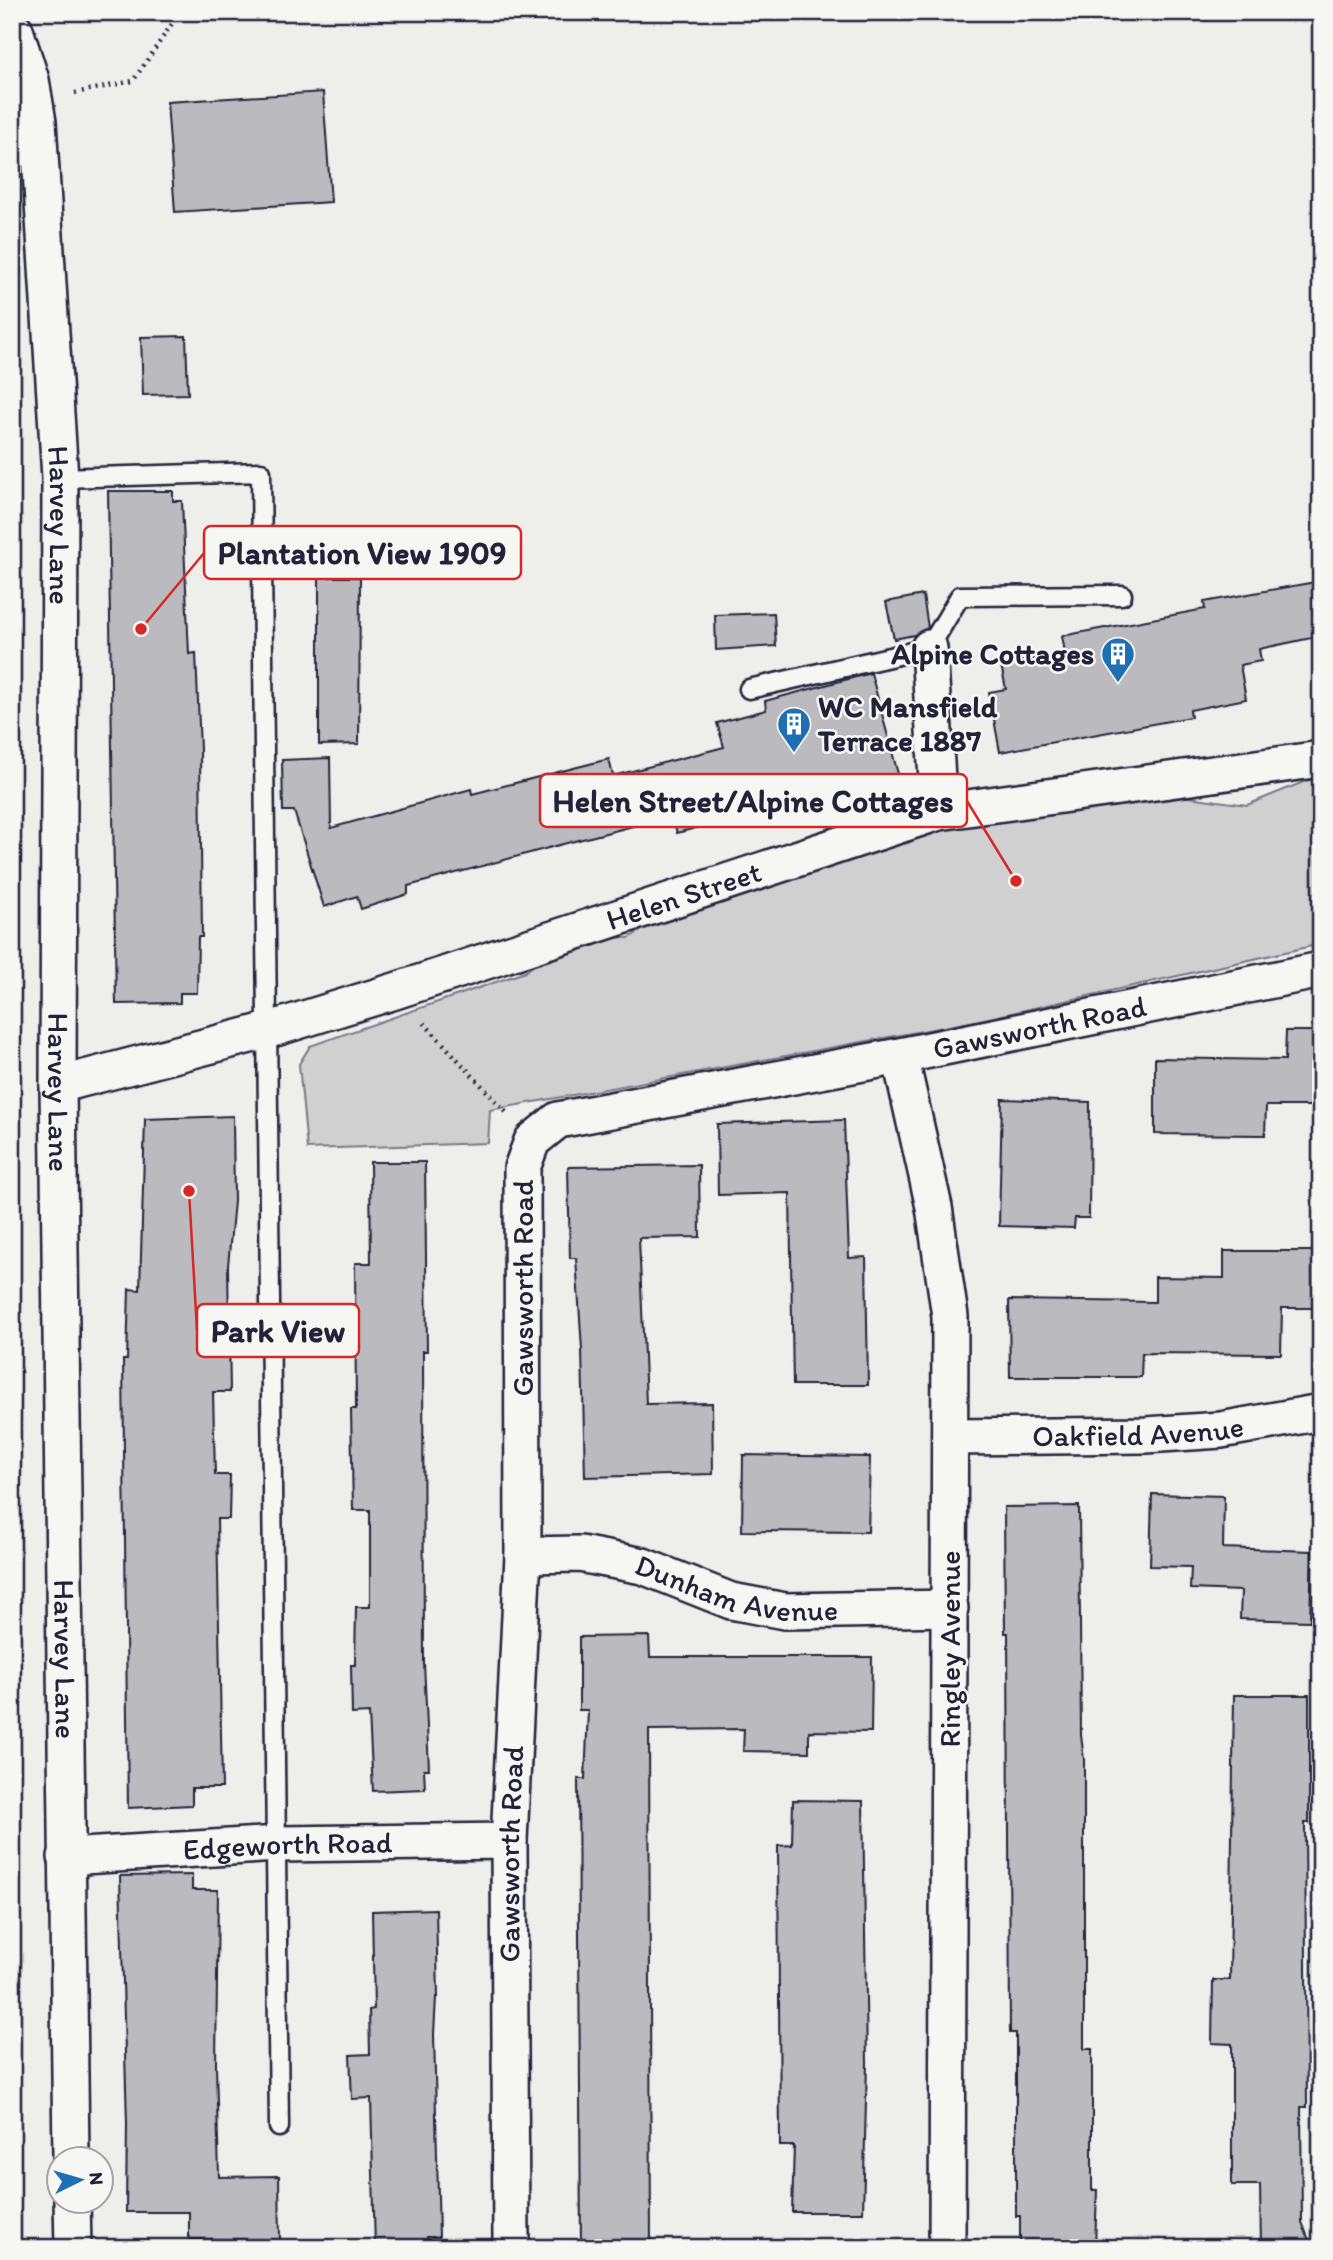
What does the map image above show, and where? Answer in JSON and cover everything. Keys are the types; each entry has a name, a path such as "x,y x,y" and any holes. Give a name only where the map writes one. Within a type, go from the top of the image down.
{"street":[{"name":"Harvey Lane","path":"13,28 31,80 34,102 60,478 58,1084 71,2144"},
{"path":"929,648 939,812"},
{"name":"Helen Street","path":"58,1084 269,1030 939,812 1321,759"},
{"name":"Gawsworth Road","path":"511,2248 509,1842 523,1555 522,1168 532,1142 558,1120 900,1056 1321,970"},
{"name":"Ringley Avenue","path":"900,1056 934,1207 950,1316 952,1437 947,2248"},
{"name":"Oakfield Avenue","path":"952,1437 1146,1435 1220,1430 1321,1412"},
{"name":"Dunham Avenue","path":"523,1555 580,1554 643,1566 731,1601 785,1611 950,1608"},
{"name":"Edgeworth Road","path":"66,1857 278,1844 509,1842"},
{"path":"72,2214 73,2248"}],"lane":[{"path":"60,478 261,472 279,2127"},
{"path":"749,689 929,648 960,596 1122,594"}],"path":[{"path":"34,102 133,81 180,12"},
{"path":"395,991 532,1142"}],"shaded area":[{"path":"1321,775 1321,944 971,1022 490,1110 488,1143 307,1149 299,1064 310,1046 525,972 572,935 629,938 688,902 846,854 908,843 946,822 1159,793 1247,805"}],"building":[{"path":"323,92 331,202 175,212 167,102"},
{"path":"186,336 188,394 143,395 141,337"},
{"path":"108,491 173,491 173,501 182,501 189,654 196,653 202,937 198,937 197,993 180,993 180,1003 116,1004"},
{"path":"319,577 360,577 359,744 319,745"},
{"path":"1321,581 1321,636 1259,649 1261,661 1240,665 1246,699 1190,710 1191,717 1000,752 989,692 1006,689 1001,665 1065,653 1062,636 1205,609 1204,602"},
{"path":"923,595 928,628 914,635 894,639 886,602"},
{"path":"774,613 776,646 716,650 715,615"},
{"path":"871,673 898,774 677,833 672,816 408,886 408,894 361,909 357,896 324,907 294,811 283,811 282,760 330,758 331,828 471,789 472,794 609,759 613,776 724,747 717,723 766,710 765,701"},
{"path":"1286,1031 1321,1031 1321,1106 1266,1106 1265,1135 1155,1134 1155,1058 1285,1060"},
{"path":"1002,1099 1090,1102 1089,1218 1075,1218 1074,1228 999,1226"},
{"path":"233,1116 234,1201 228,1266 230,1392 213,1392 215,1475 230,1475 229,1519 217,1519 222,1788 192,1788 192,1805 128,1808 123,1360 127,1360 129,1289 140,1290 145,1119"},
{"path":"844,1120 849,1258 866,1257 868,1385 793,1385 790,1193 718,1195 717,1124"},
{"path":"370,1162 425,1162 427,1351 423,1351 424,1663 429,1769 424,1769 425,1789 373,1791 369,1713 352,1714 351,1665 355,1665 356,1607 370,1607 370,1510 353,1510 351,1409 356,1409 355,1263 371,1263"},
{"path":"699,1165 700,1237 639,1238 646,1404 712,1403 713,1474 585,1477 582,1349 576,1258 570,1258 568,1167"},
{"path":"1224,1251 1321,1251 1321,1308 1282,1308 1281,1354 1142,1353 1141,1377 1010,1377 1009,1300 1155,1302 1155,1277 1224,1278"},
{"path":"743,1455 870,1457 868,1532 742,1531"},
{"path":"1152,1494 1224,1496 1223,1548 1312,1551 1310,1621 1240,1619 1241,1591 1190,1589 1191,1567 1150,1566"},
{"path":"1079,1506 1081,1735 1084,1760 1084,2049 1092,2049 1092,2190 1097,2190 1095,2248 1020,2248 1020,2216 1016,2216 1016,2033 1010,2033 1008,1633 1005,1633 1004,1507"},
{"path":"649,1636 650,1657 872,1657 871,1732 809,1731 809,1752 743,1751 744,1729 649,1730 651,2248 581,2248 578,1779 585,1779 588,1710 579,1710 579,1637"},
{"path":"1234,1695 1309,1695 1309,1823 1305,1823 1307,2107 1301,2107 1302,2222 1312,2248 1261,2248 1260,2185 1232,2185 1232,2044 1212,2043 1213,1980 1230,1980"},
{"path":"793,1800 863,1801 867,2064 863,2212 792,2212 794,2146 780,2146 778,1846 792,1845"},
{"path":"192,1875 192,1890 218,1890 216,2066 219,2177 279,2176 280,2240 189,2239 189,2212 126,2212 127,2123 120,1876"},
{"path":"436,1909 438,1997 434,2034 439,2237 427,2237 428,2248 375,2248 371,2098 352,2099 350,2055 370,2054 369,2010 374,2009 372,1911"}],"place":[{"name":"Plantation View 1909","path":"141,629"},
{"name":"Alpine Cottages","path":"1118,684"},
{"name":"WC Mansfield Terrace 1887","path":"794,754"},
{"name":"Helen Street/Alpine Cottages","path":"1016,881"},
{"name":"Park View","path":"189,1191"}]}
